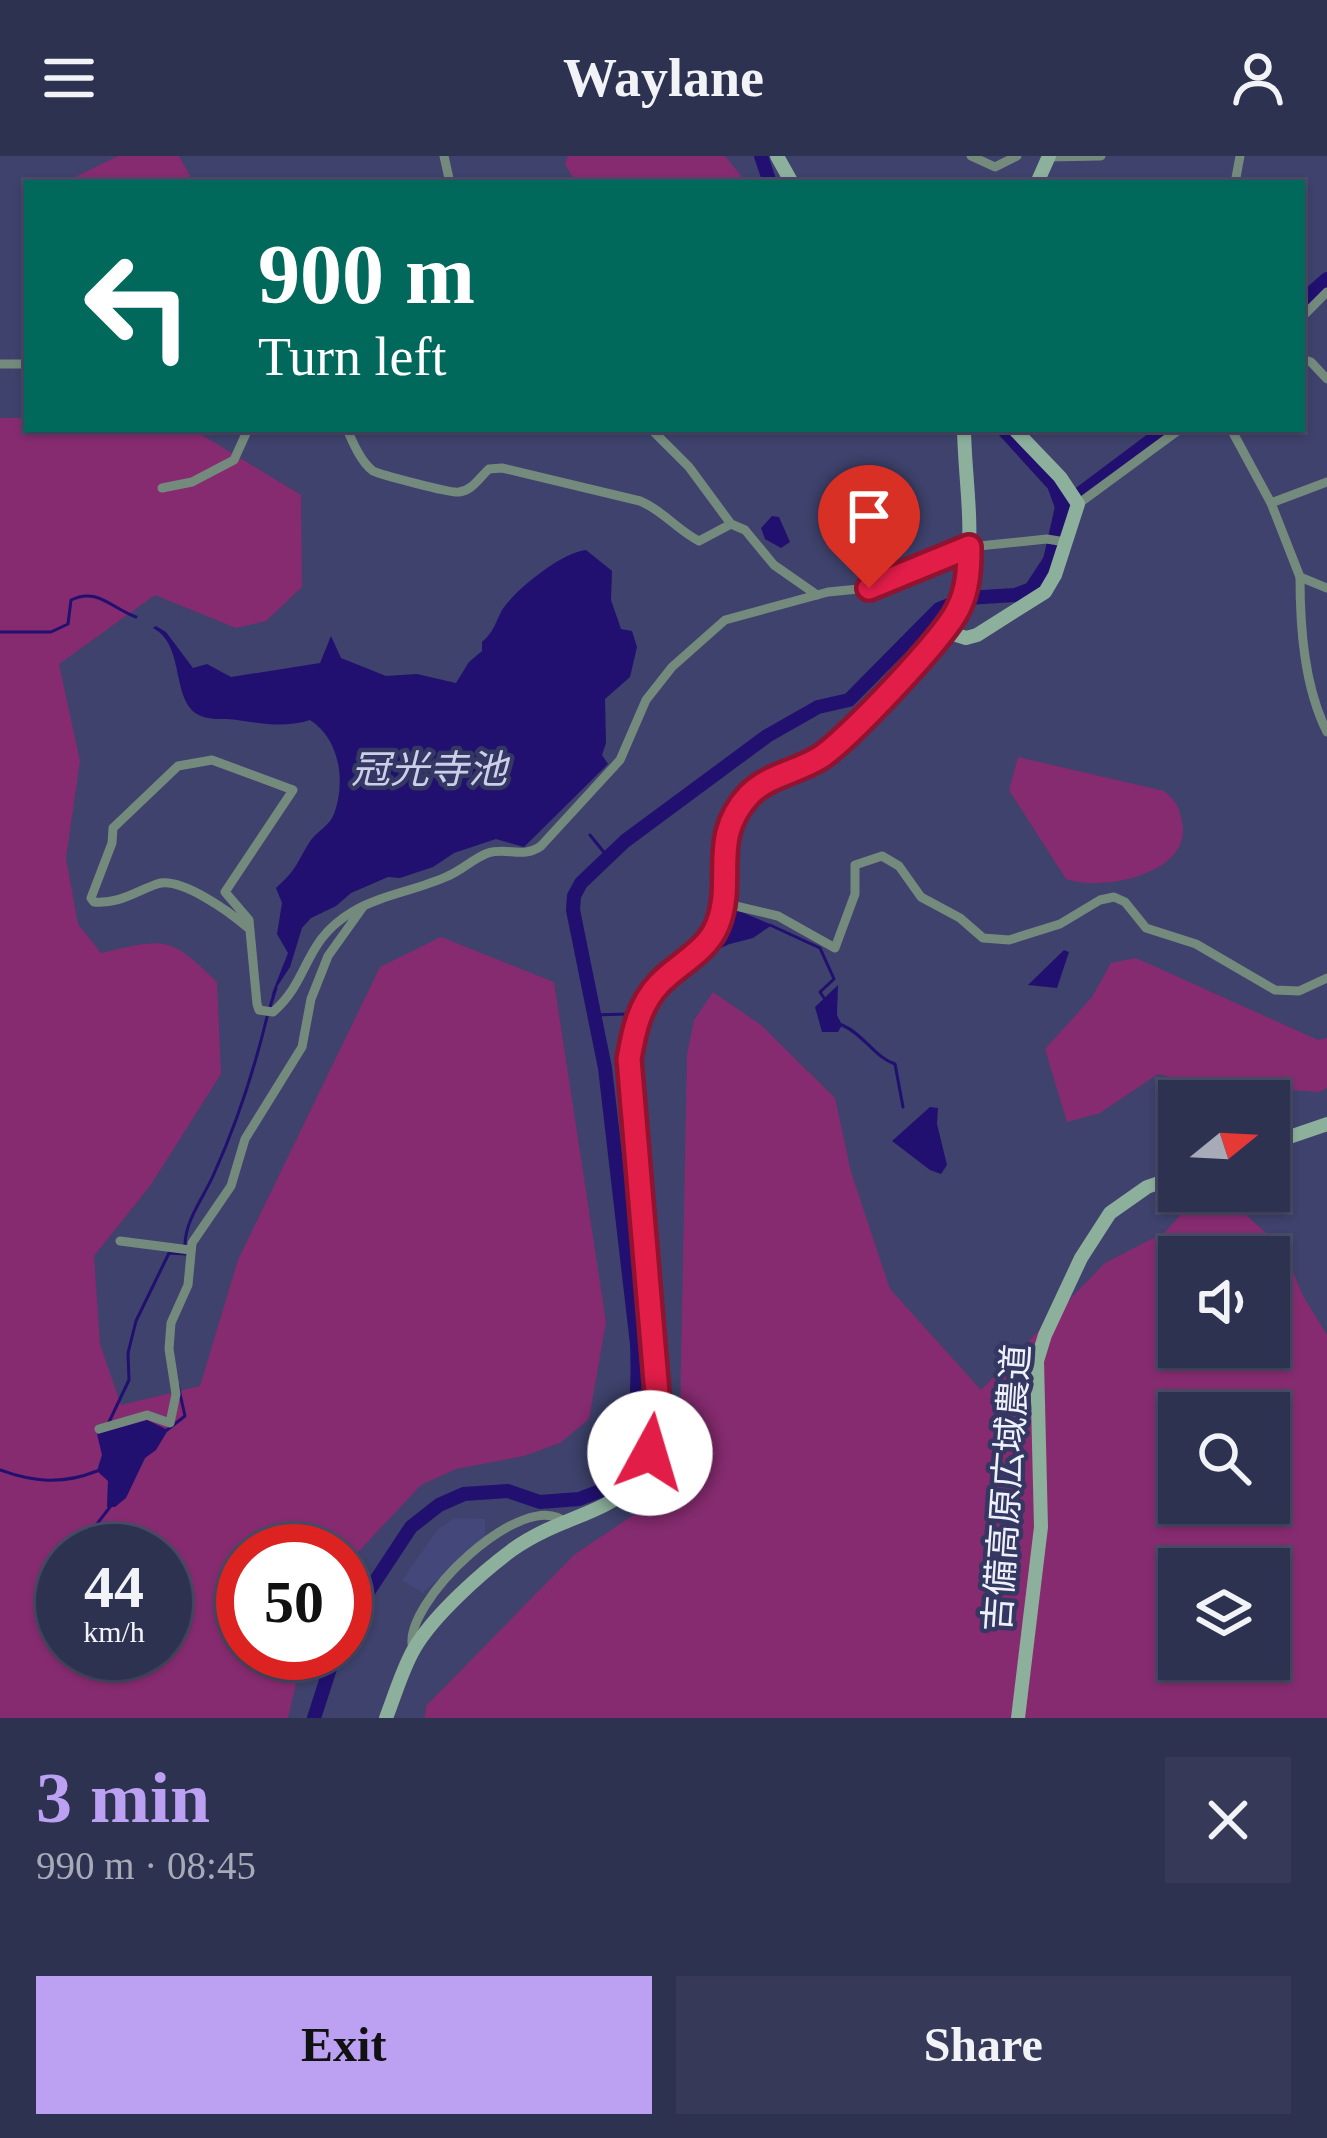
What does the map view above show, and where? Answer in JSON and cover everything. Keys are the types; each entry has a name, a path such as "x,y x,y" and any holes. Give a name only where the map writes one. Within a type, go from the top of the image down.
{"main road":[{"path":"386,1718 413,1649 495,1563 517,1546 616,1501 642,1472 657,1431 629,1059 639,1014 659,984 705,945 717,927 723,904 725,836 740,806 763,783 836,747 958,610 966,588 969,547 964,432"},
{"path":"944,631 971,638 1030,604 1051,584 1075,500 1017,432"},
{"path":"1290,1137 1327,1124"},
{"name":"吉備高原広域農道","path":"1018,1718 1042,1527 1037,1361 1088,1245 1110,1213 1136,1193 1158,1184"}],"street":[{"path":"971,156 995,167 1017,156"},
{"path":"1047,156 1102,156"},
{"path":"1305,314 1327,292"},
{"path":"162,488 192,482 235,460 247,432"},
{"path":"349,432 365,464 377,474 409,478 448,492 462,492 490,469 502,468 640,501 660,509 684,534 699,541 731,524"},
{"path":"654,432 689,467 731,524 745,530 774,565 817,595"},
{"path":"1075,500 1176,432"},
{"path":"1233,432 1271,503 1300,577 1300,632 1317,711 1327,732"},
{"path":"1271,503 1327,482"},
{"path":"248,928 230,912 173,882 162,882 118,902 91,898 113,828 178,766 212,760 293,790 226,888 246,912 248,928 257,1004 260,1010 273,1012 299,980 317,940 363,907 444,878 482,855 500,850 533,852 620,760 646,700 697,642 725,620 817,595 869,588 969,547 1047,539 1063,542"},
{"path":"1300,577 1327,588"},
{"path":"723,904 778,916 835,948 854,894 855,865 882,856 899,866 921,897 961,917 983,938 1010,940 1071,919 1100,900 1114,897 1125,902 1146,928 1196,944 1275,990 1299,991 1327,978"},
{"path":"99,1429 147,1415 170,1423 176,1394 170,1323 188,1285 189,1254 231,1186 244,1139 302,1047 311,999 328,956 363,907"},
{"path":"120,1241 189,1254"},
{"path":"413,1649 411,1634 429,1596 501,1528 525,1518 553,1515 567,1524"}],"shaded area":[{"path":"118,156 179,156 190,176 189,180 73,178"},
{"path":"568,156 725,156 745,180 574,180 565,164"},
{"path":"0,418 24,418 24,432 197,432 301,495 302,587 266,621 236,628 155,595 59,664 80,761 66,858 78,924 101,953 165,944 188,956 217,982 221,1074 150,1186 94,1256 100,1344 121,1405 200,1386 238,1260 380,967 441,937 554,982 606,1322 589,1419 560,1443 524,1456 456,1469 421,1485 372,1537 372,1524 216,1524 216,1680 297,1680 288,1718 0,1718","holes":["163,1435 115,1507 107,1507 108,1481 98,1467 101,1441"]},
{"path":"1018,757 1164,791 1177,805 1182,822 1182,840 1174,855 1142,875 1122,880 1066,879 1009,790"},
{"path":"1136,958 1318,1040 1327,1038 1327,1088 1290,1090 1290,1080 1180,1080 1158,1074 1100,1113 1067,1122 1045,1049 1092,997 1111,963"},
{"path":"713,992 761,1025 835,1098 851,1172 890,1289 981,1390 1105,1263 1165,1232 1183,1212 1242,1212 1269,1236 1158,1236 1158,1368 1290,1368 1290,1264 1327,1335 1327,1718 425,1718 426,1706 575,1554 647,1506 679,1465 687,1055 694,1020"},
{"path":"455,1518 485,1519 485,1536 423,1593 402,1580 438,1529"}],"water":[{"path":"772,516 779,517 790,542 781,548 765,539 761,528"},
{"name":"冠光寺池","path":"586,550 612,571 611,600 621,629 632,631 637,647 630,677 605,699 602,755 608,764 524,847 496,839 454,853 433,867 388,877 351,893 311,918 302,928 290,967 271,996 288,953 277,934 282,903 276,888 334,814 340,788 338,762 328,738 310,720 274,724 211,719 195,713 182,691 171,649 153,628 166,632 193,668 207,664 231,677 320,663 331,636 341,658 386,676 417,674 456,683 482,651 482,642 517,592 552,565"},
{"path":"732,908 772,925 753,938 726,945 723,935"},
{"path":"1064,950 1069,952 1057,988 1028,985"},
{"path":"838,985 837,1015 842,1025 838,1032 822,1032 815,1007"},
{"path":"930,1107 938,1108 947,1165 941,1174 892,1141"},
{"path":"147,1420 168,1430 145,1458 126,1498 107,1507 108,1481 97,1471 102,1455 97,1434"}],"waterway":[{"path":"761,156 769,180"},
{"path":"1305,298 1327,279"},
{"path":"1006,432 1054,485 1062,507"},
{"path":"372,1586 411,1527 439,1505 464,1494 508,1491 540,1502 579,1499 608,1488 625,1455 636,1400 637,1344 605,1068 573,910 581,883 625,841 767,736 818,707 849,700 939,609 967,598 1015,595 1031,589 1050,560 1062,507 1162,432"},
{"path":"0,632 51,632 68,624 71,600 89,596 136,617"},
{"path":"590,835 607,856"},
{"path":"770,925 820,948 834,979 820,992 824,998"},
{"path":"714,949 726,944"},
{"path":"594,1015 627,1014 654,978 671,965"},
{"path":"270,1007 276,988"},
{"path":"185,1245 191,1218 237,1118 267,1017"},
{"path":"842,1025 895,1064 903,1107"},
{"path":"109,1422 129,1380 128,1353 136,1321 169,1253 186,1254"},
{"path":"167,1430 185,1416 178,1385"},
{"path":"0,1470 48,1480 97,1471"},
{"path":"97,1524 110,1507"},
{"path":"314,1718 326,1680"}],"route":[{"path":"650,1453 658,1405 629,1059 633,1036 639,1014 659,984 705,945 717,927 723,904 725,836 740,806 763,783 836,747 944,631 966,588 969,547 869,588"}]}
